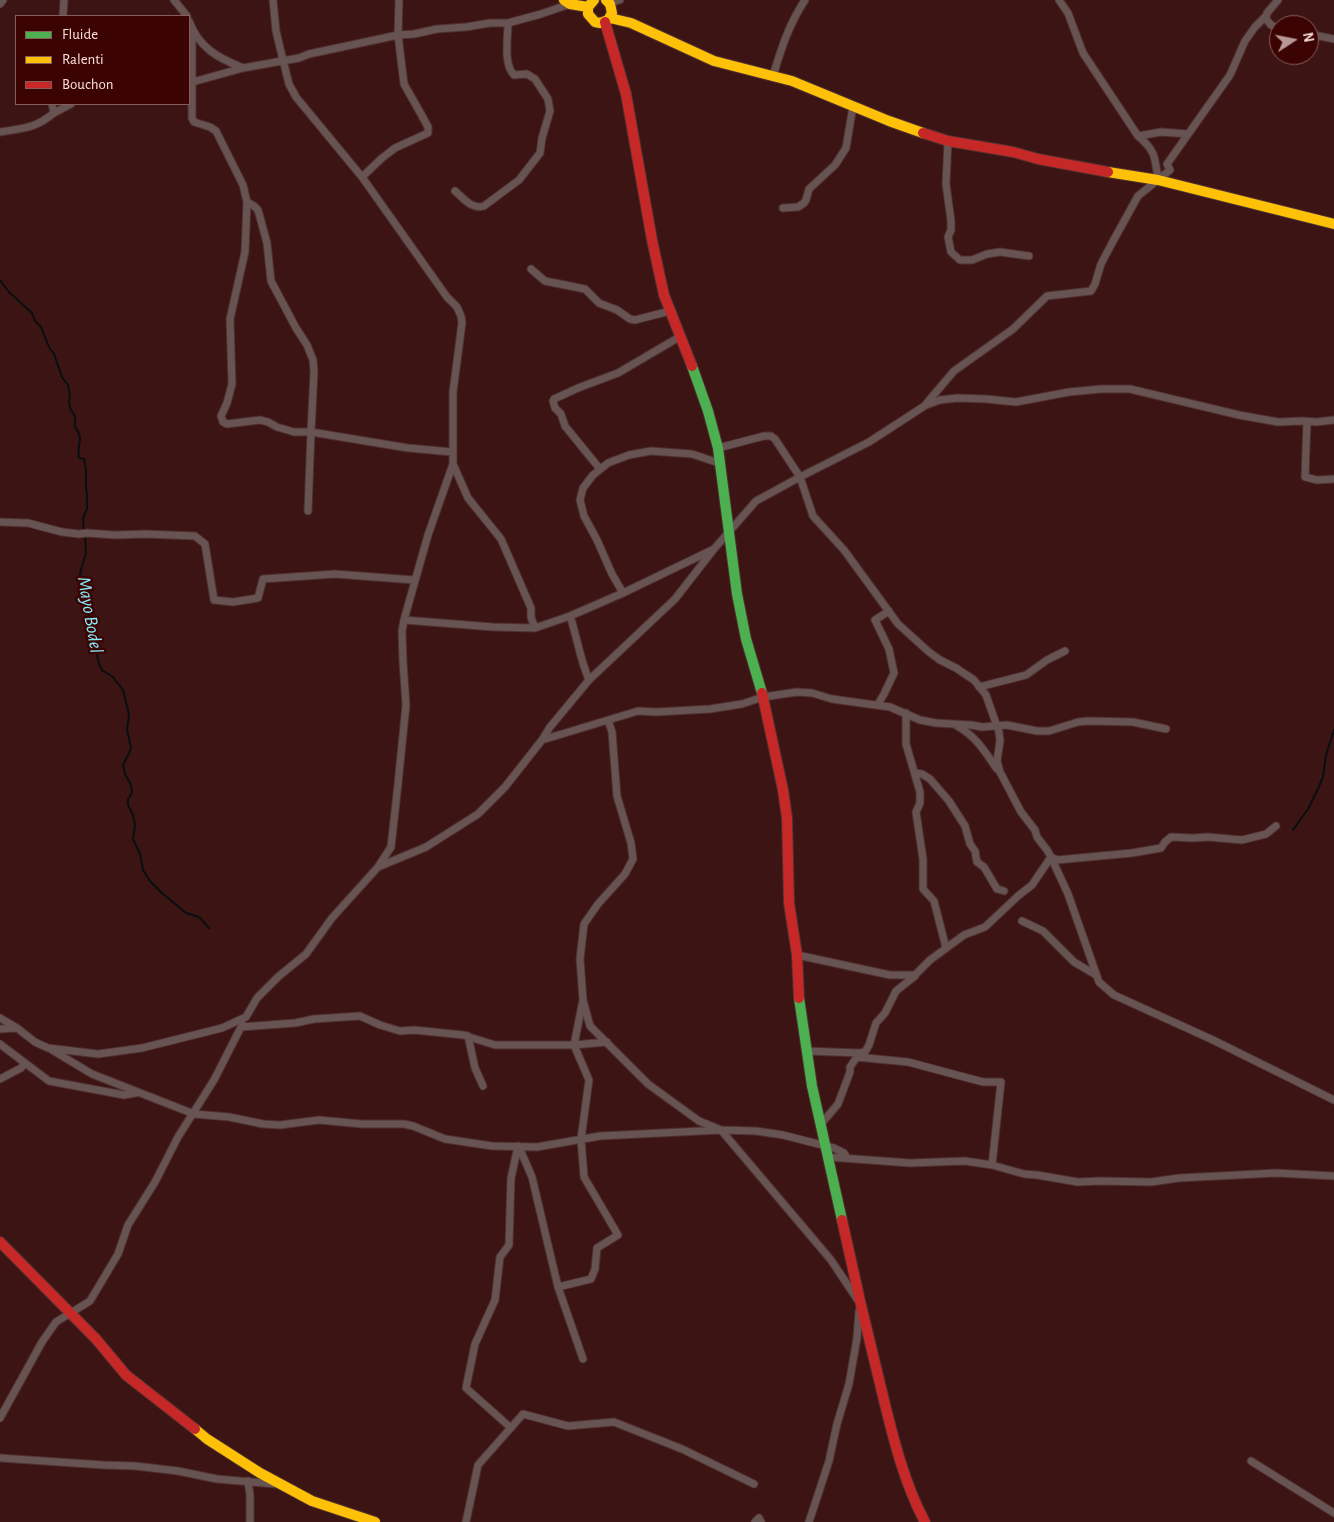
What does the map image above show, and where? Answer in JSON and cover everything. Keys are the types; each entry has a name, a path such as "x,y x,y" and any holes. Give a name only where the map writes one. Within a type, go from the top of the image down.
{"street":[{"path":"0,4 2,0"},
{"path":"63,15 64,0"},
{"path":"174,0 186,15"},
{"path":"272,0 276,31 289,84 296,97 362,177 447,296 457,306 461,316 460,341 452,392 453,464 468,498 504,544 531,608 531,617 535,628"},
{"path":"362,177 395,148 428,132 428,127 404,84 398,35 400,0"},
{"path":"773,76 783,42 794,17 805,0"},
{"path":"1059,0 1068,13 1083,53 1138,136 1148,145 1154,155 1158,180"},
{"path":"378,867 426,847 478,814 505,787 542,740 550,726 589,680 675,599 714,549 756,501 869,442 926,404 954,371 1013,329 1047,296 1091,291 1101,264 1138,196 1170,170 1166,164 1230,75 1245,41 1278,0"},
{"path":"612,1 612,11 608,20 626,94 652,240 664,295 708,411 718,448 738,603 746,639 763,696 783,790 787,818 789,903 797,954 799,1006 825,1146 860,1303 891,1429 914,1502 925,1522"},
{"path":"191,83 243,68 299,58 309,54 398,35 508,22 542,14 567,2 591,4 588,14 592,20 598,23 608,20 631,23 714,61 792,81 889,121 948,141 1013,152 1038,160 1081,168 1158,180 1334,224"},
{"path":"1266,16 1269,23"},
{"path":"454,191 474,207 484,206 519,180 540,153 542,138 550,112 548,99 535,79 527,74 514,75 510,71 507,58 508,22"},
{"path":"190,25 199,42 220,59 243,68"},
{"path":"192,30 191,83 194,122 216,131 243,185 247,202 245,252 230,319 232,384 221,416 223,422 227,424 260,420 294,432 310,432 408,448 452,452"},
{"path":"1319,36 1334,39"},
{"path":"52,105 54,113"},
{"path":"0,132 42,123 54,113 69,105"},
{"path":"783,208 798,207 804,203 809,189 835,165 846,148 853,106"},
{"path":"1138,136 1161,132 1188,134"},
{"path":"948,141 946,184 951,215 951,230 948,237 951,252 960,260 972,260 987,254 1000,252 1029,256"},
{"path":"247,202 258,210 267,243 271,281 307,345 313,360 308,511"},
{"path":"531,269 545,281 585,289 599,303 617,310 630,319 634,320 670,311"},
{"path":"600,469 565,426 561,414 555,408 554,399 618,373 681,336"},
{"path":"926,404 957,398 1016,402 1070,392 1130,389 1258,419 1287,423 1334,420"},
{"path":"1308,422 1306,477 1317,480 1334,479"},
{"path":"718,448 771,436 775,439 800,477 813,516 844,550 898,624 929,652 956,668 980,686 986,695 1000,741 997,761 1000,772"},
{"path":"624,593 612,574 584,516 580,500 583,488 593,475 608,463 629,455 651,451 692,454 719,463"},
{"path":"0,1418 42,1342 56,1322 90,1301 118,1254 128,1225 178,1137 214,1080 257,998 279,976 306,954 332,918 378,867 390,847 406,705 402,631 414,580 453,464"},
{"path":"0,522 28,523 62,532 79,534 195,536 205,544 214,600 233,602 258,598 263,579 336,574 414,580"},
{"path":"404,620 493,627 535,628 570,616 624,593 714,549"},
{"path":"878,704 894,673 889,649 875,620 889,611"},
{"path":"570,616 580,655 589,680"},
{"path":"980,686 1026,675 1047,660 1065,651"},
{"path":"542,740 638,711 710,709 742,704 763,696 796,692 812,693 832,699 862,704 890,706 920,720 954,725 971,725 982,728 1008,725 1037,731 1049,731 1078,722 1088,721 1133,722 1166,729"},
{"path":"906,713 906,744 920,792 920,803 916,812 922,859 923,889 934,902 946,948"},
{"path":"608,720 612,732 617,796 631,843 633,859 625,874 598,904 584,924 580,959 583,1000 590,1026 648,1084 699,1121 721,1130 831,1260 860,1303 857,1338 848,1384 829,1461 810,1522"},
{"path":"954,725 973,737 982,746 1000,772 1021,812 1035,830 1037,838 1048,850 1068,894 1099,982 1114,995 1213,1040 1334,1100"},
{"path":"915,773 922,774 930,779 949,801 965,826 970,844 975,851 977,862 984,867 997,889 1004,891"},
{"path":"1051,857 1057,860 1132,854 1161,848 1171,837 1193,838 1208,836 1242,840 1266,834 1276,826"},
{"path":"821,1124 838,1104 850,1072 850,1067 858,1055 865,1052 876,1023 885,1013 896,991 946,948 964,935 985,926 1032,885 1051,857"},
{"path":"1022,921 1043,931 1074,962 1096,975"},
{"path":"797,954 890,974 915,975"},
{"path":"558,1286 591,1279 595,1269 597,1248 618,1235 584,1177 581,1139 589,1080 574,1045 583,1000"},
{"path":"241,1028 295,1023 314,1019 360,1016 400,1031 463,1035 495,1044 574,1045 607,1042"},
{"path":"0,1018 35,1042 92,1074 194,1114 280,1125 319,1120 362,1124 404,1124 445,1139 492,1146 537,1147 600,1136 721,1130 756,1131 783,1135 840,1150 847,1158"},
{"path":"48,1048 98,1054 142,1048 222,1028 246,1018"},
{"path":"0,1029 17,1028"},
{"path":"463,1035 468,1036 471,1056 483,1086"},
{"path":"0,1044 49,1080 124,1095 137,1093"},
{"path":"807,1051 858,1055 908,1062 983,1082 1001,1082 992,1165"},
{"path":"0,1079 21,1068 24,1063"},
{"path":"518,1146 532,1177 558,1286 583,1359"},
{"path":"511,1428 466,1388 475,1344 495,1300 500,1257 509,1245 511,1178 518,1146"},
{"path":"828,1157 910,1163 965,1161 992,1165 1024,1174 1078,1182 1151,1182 1179,1178 1276,1172 1334,1176"},
{"path":"0,1242 96,1339 126,1374 207,1439 260,1473 312,1501 362,1520 375,1522"},
{"path":"466,1522 478,1465 523,1414 568,1426 614,1422 682,1449 754,1484"},
{"path":"0,1458 135,1466 178,1471 217,1479 281,1484"},
{"path":"1251,1461 1334,1513"},
{"path":"248,1481 250,1522"},
{"path":"754,1522 759,1518 761,1522"}],"waterway":[{"name":"Mayo Bodel","path":"0,280 9,292 32,313 35,321 41,327 54,354 62,377 68,385 70,408 75,416 75,427 80,439 79,458 84,459 86,470 87,509 83,518 84,532"},
{"name":"Mayo Bodel","path":"85,536 86,553 80,573 99,664 102,670 113,677 123,690 129,714 127,730 131,747 123,765 131,785 132,793 128,799 128,805 133,815 135,826 133,839 140,854 143,870 150,881 186,913 199,917 209,928"},
{"path":"1293,830 1308,809 1323,777 1326,755 1334,730"}],"traffic: fast":[{"path":"692,366 708,411 718,448 737,594 746,639 762,693"},
{"path":"799,998 812,1086 842,1220"}],"traffic: slow":[{"path":"564,0 570,4 588,7"},
{"path":"594,0 588,7 588,14 595,22 600,23 608,20 612,13 610,4 606,0"},
{"path":"610,18 631,23 714,61 792,81 923,133"},
{"path":"1108,172 1158,180 1334,224"},
{"path":"195,1429 207,1439 260,1473 312,1501 375,1522"}],"traffic: jam":[{"path":"605,22 626,94 652,240 664,295 692,366"},
{"path":"923,133 948,141 1013,152 1038,159 1108,172"},
{"path":"762,693 783,790 787,818 789,903 797,955 799,998"},
{"path":"842,1220 894,1439 910,1490 925,1522"},
{"path":"0,1242 96,1339 126,1375 195,1429"}]}
